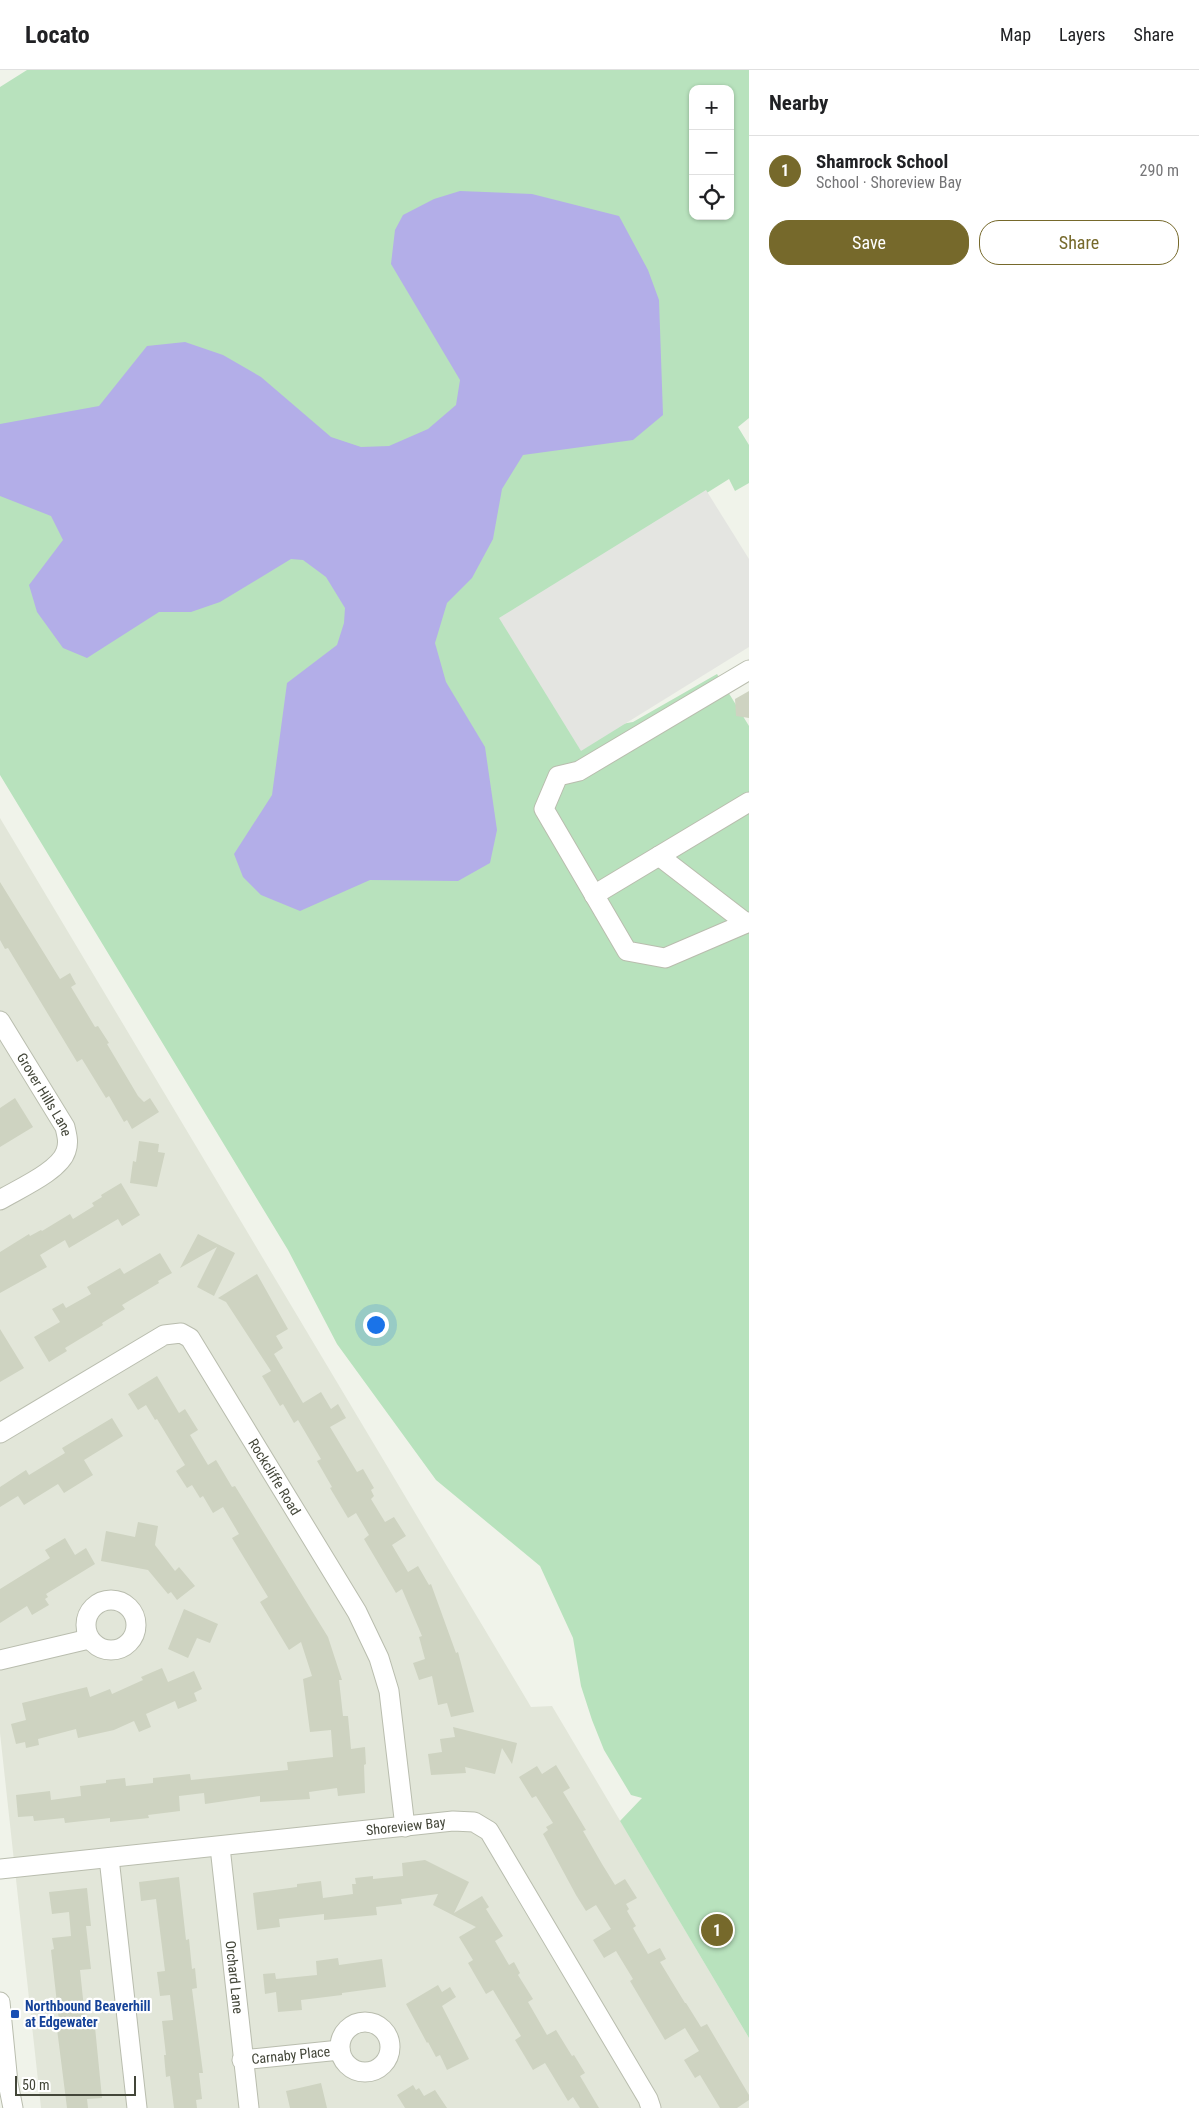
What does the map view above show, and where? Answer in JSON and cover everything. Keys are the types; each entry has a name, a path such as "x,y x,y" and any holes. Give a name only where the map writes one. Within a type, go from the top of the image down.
{"street":[{"path":"748,923 665,958 627,951 544,809 558,776 579,771 749,670"},
{"path":"594,895 749,802"},
{"path":"659,856 748,923"},
{"name":"Grover Hills Lane","path":"0,1021 65,1127 68,1140 66,1153 59,1164 0,1200"},
{"name":"Rockcliffe Road","path":"0,1433 164,1335 181,1333 190,1338 356,1612 379,1658 389,1691 405,1827"},
{"path":"0,1660 89,1639"},
{"name":"Shoreview Bay","path":"0,1869 453,1821 474,1822 489,1831 648,2099 651,2108"},
{"name":"Orchard Lane","path":"220,1847 242,2060 249,2108"},
{"path":"109,1858 137,2108"},
{"path":"0,2002 4,2083 13,2108"},
{"name":"Carnaby Place","path":"242,2060 340,2050"}],"shaded area":[{"path":"460,191 532,194 619,216 648,270 659,300 663,415 633,440 523,455 502,489 493,539 472,578 447,603 435,643 446,682 485,747 497,830 490,863 458,881 370,880 300,911 261,895 243,877 234,854 272,795 287,683 337,645 344,623 345,608 326,577 303,560 291,559 220,602 191,612 159,612 87,658 63,648 37,612 29,585 63,540 51,516 0,496 0,424 99,406 147,346 185,342 223,355 261,377 331,437 361,447 389,446 428,429 456,405 460,380 391,264 395,230 403,215 434,199"},
{"path":"706,490 749,559 749,647 581,751 499,618"},
{"path":"0,818 531,1707 552,1706 749,2038 749,2108 41,2108 0,1733"}],"green space":[{"path":"27,70 749,70 749,418 738,427 749,445 749,483 735,491 729,479 549,592 616,725 633,722 717,674 749,726 749,2038 620,1821 642,1798 631,1795 604,1750 581,1686 573,1638 540,1566 436,1480 337,1344 288,1250 0,775 0,87"}],"building":[{"path":"749,691 749,718 736,716 735,699"},
{"path":"0,882 60,979 70,973 76,984 71,987 95,1027 98,1026 109,1043 107,1044 138,1096 144,1102 150,1098 159,1112 132,1129 127,1120 124,1122 109,1096 106,1098 82,1059 77,1062 8,948 5,949 0,940"},
{"path":"15,1098 33,1127 0,1147 0,1108"},
{"path":"139,1141 159,1144 158,1152 165,1153 157,1187 130,1183 133,1161 136,1162"},
{"path":"121,1183 140,1215 122,1226 118,1219 69,1248 65,1240 40,1255 47,1267 0,1293 0,1252 29,1234 30,1236 42,1231 70,1214 73,1219 94,1206 92,1203 102,1197 101,1195"},
{"path":"198,1234 235,1253 214,1296 197,1287 217,1247 180,1268"},
{"path":"160,1253 172,1273 122,1305 125,1309 65,1348 67,1351 49,1362 34,1337 60,1322 52,1309 63,1303 66,1308 91,1294 87,1287 120,1268 124,1274"},
{"path":"257,1274 288,1329 276,1336 283,1348 274,1354 303,1403 321,1392 331,1409 338,1404 346,1418 330,1427 357,1472 363,1469 374,1488 371,1490 374,1496 371,1499 385,1522 394,1517 406,1536 392,1545 408,1572 418,1566 429,1585 431,1584 456,1653 458,1652 474,1712 451,1717 447,1703 438,1705 432,1676 419,1680 413,1663 425,1659 419,1637 422,1636 402,1589 396,1593 364,1539 369,1535 356,1513 348,1518 317,1461 321,1459 298,1420 294,1423 283,1404 280,1406 262,1376 271,1371 226,1302 218,1298"},
{"path":"0,1329 24,1368 0,1382"},
{"path":"157,1376 179,1413 185,1409 198,1430 190,1435 208,1465 216,1460 232,1487 235,1486 328,1637 342,1680 339,1680 343,1716 348,1716 351,1749 365,1747 365,1793 338,1796 337,1788 309,1792 310,1799 260,1802 260,1796 205,1804 204,1793 179,1796 180,1811 148,1815 149,1818 110,1822 110,1818 65,1823 64,1818 34,1821 33,1816 18,1817 16,1795 50,1791 51,1800 81,1796 80,1786 106,1783 106,1780 125,1778 126,1786 153,1783 153,1778 190,1774 191,1780 288,1770 287,1762 333,1757 331,1730 310,1732 303,1679 312,1676 301,1642 289,1650 260,1602 268,1597 232,1538 239,1534 223,1507 213,1513 203,1496 200,1498 192,1485 187,1488 176,1471 185,1465 157,1419 155,1420 146,1405 138,1410 128,1394"},
{"path":"112,1418 123,1436 84,1460 93,1475 64,1493 58,1484 24,1505 18,1496 0,1507 0,1487 26,1470 29,1475 65,1453 62,1448"},
{"path":"138,1522 158,1526 155,1545 175,1571 179,1567 195,1586 177,1600 171,1592 168,1594 148,1570 101,1561 106,1531 135,1537"},
{"path":"65,1538 75,1555 86,1548 95,1564 46,1594 48,1597 45,1599 49,1605 32,1615 27,1606 0,1623 0,1589 50,1558 45,1550"},
{"path":"184,1609 218,1624 210,1643 197,1638 188,1658 168,1649"},
{"path":"162,1668 168,1682 194,1671 202,1689 194,1693 197,1701 178,1709 175,1701 146,1714 151,1727 139,1732 134,1721 114,1730 78,1738 76,1729 38,1739 39,1745 26,1748 25,1742 16,1744 11,1724 26,1720 22,1703 87,1687 90,1697 110,1689 112,1694 143,1680 141,1677"},
{"path":"453,1727 517,1743 512,1764 502,1748 495,1774 465,1767 466,1773 431,1775 428,1754 442,1752 440,1739 455,1737"},
{"path":"556,1765 570,1788 563,1792 586,1830 583,1831 602,1864 615,1885 625,1879 637,1898 626,1904 629,1909 627,1911 636,1926 633,1928 648,1954 660,1948 666,1959 660,1962 701,2027 707,2024 749,2095 749,2100 737,2108 720,2108 700,2075 695,2078 684,2060 699,2051 685,2028 665,2040 630,1981 633,1979 616,1951 604,1958 593,1940 611,1929 596,1905 586,1911 576,1895 543,1834 548,1830 546,1827 553,1823 536,1796 532,1798 519,1777 537,1766 542,1774"},
{"path":"425,1860 469,1882 454,1913 482,1896 489,1907 486,1909 503,1936 495,1941 509,1965 514,1962 520,1973 518,1975 533,1999 528,2002 547,2035 556,2030 572,2056 574,2055 585,2073 580,2076 599,2108 580,2108 573,2097 568,2101 545,2063 533,2070 515,2040 521,2036 493,1990 486,1994 468,1963 473,1960 459,1937 476,1927 433,1905 438,1894 401,1899 402,1904 376,1907 377,1915 324,1920 324,1914 279,1919 280,1927 257,1930 253,1893 297,1887 297,1884 321,1881 323,1898 353,1894 352,1884 356,1884 355,1878 373,1876 373,1879 403,1876 402,1863"},
{"path":"179,1877 186,1940 189,1939 192,1969 195,1968 197,1988 192,1989 203,2073 199,2073 202,2099 196,2100 197,2108 174,2108 170,2076 166,2077 164,2055 166,2055 162,2021 173,2020 170,1995 160,1996 157,1972 165,1971 156,1899 141,1901 139,1882"},
{"path":"87,1888 91,1926 86,1926 91,1969 80,1970 85,2018 94,2017 102,2098 87,2099 88,2108 67,2108 56,2021 59,2021 51,1950 54,1949 52,1938 71,1936 69,1912 52,1914 49,1892"},
{"path":"338,1958 339,1965 382,1959 386,1987 301,2000 302,2010 278,2012 276,1992 265,1994 263,1974 275,1973 276,1979 317,1975 316,1961"},
{"path":"438,1985 442,1992 450,1987 456,1997 442,2006 469,2059 447,2070 440,2055 436,2057 427,2043 406,2004"},
{"path":"321,2083 327,2108 290,2108 286,2091"},
{"path":"413,2085 416,2090 419,2088 424,2096 435,2090 447,2108 405,2108 397,2095"}],"place":[{"name":"Shamrock School","path":"717,1930"},
{"name":"Northbound Beaverhill at Edgewater","path":"15,2014"}]}
